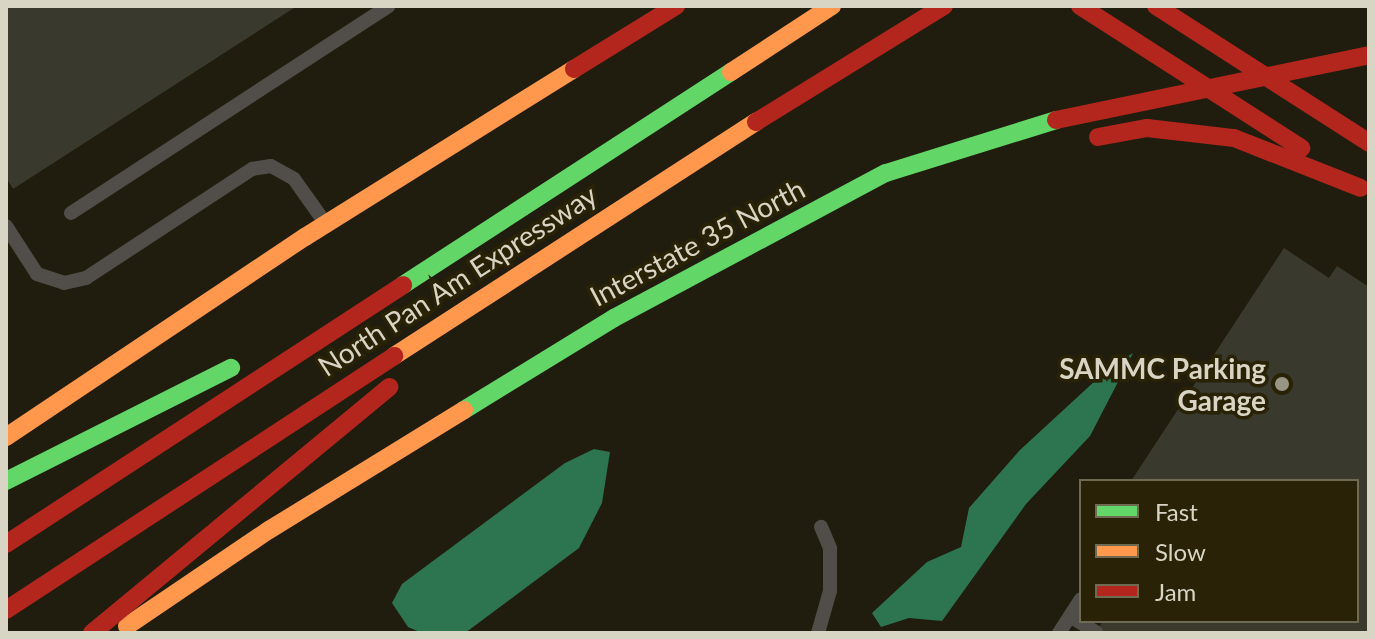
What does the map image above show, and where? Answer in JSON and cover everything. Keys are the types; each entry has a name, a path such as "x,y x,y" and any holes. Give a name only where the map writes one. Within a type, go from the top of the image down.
{"main road":[{"path":"6,437 326,224 676,6"},
{"name":"North Pan Am Expressway","path":"6,544 832,6"},
{"name":"North Pan Am Expressway","path":"6,610 873,46 944,6"},
{"path":"1080,6 1365,190"},
{"path":"1156,6 1369,143"},
{"path":"452,343 873,46"},
{"name":"Interstate 35 North","path":"118,633 269,530 600,326 880,176 1033,125 1369,55"},
{"path":"1081,141 1147,128 1234,138 1365,190"},
{"path":"880,176 1034,149"},
{"path":"272,346 436,262"},
{"path":"6,481 245,360"},
{"path":"92,633 401,379"}],"lane":[{"path":"71,213 389,6"},
{"path":"6,226 12,249 37,274 64,283 86,278 252,169 271,166 294,179 326,224"},
{"path":"818,633 830,591 830,548 821,527"},
{"path":"1059,633 1079,602"},
{"path":"1070,616 1079,622"}],"shaded area":[{"path":"1133,353 1090,436 1026,504 942,621 909,618 881,627 872,613 927,562 961,547 969,508 1020,450 1109,368"},
{"path":"594,449 610,452 602,503 579,548 465,633 422,633 408,627 392,603 402,584 565,463"}],"building":[{"path":"6,6 297,6 13,189 6,177"},
{"name":"SAMMC Parking Garage","path":"1284,248 1329,278 1337,266 1369,287 1369,633 1095,633 1102,623 1359,623 1359,479 1132,479"}],"traffic: fast":[{"path":"403,285 731,72"},
{"path":"464,410 614,318 886,173 1056,120"},
{"path":"6,481 231,368"}],"traffic: slow":[{"path":"731,72 832,6"},
{"path":"6,437 305,237 574,69"},
{"path":"394,356 756,122"},
{"path":"127,626 269,530 464,410"}],"traffic: jam":[{"path":"574,69 676,6"},
{"path":"756,122 944,6"},
{"path":"1080,6 1301,148"},
{"path":"1156,6 1369,143"},
{"path":"1056,120 1369,55"},
{"path":"1098,137 1147,128 1234,138 1361,188"},
{"path":"6,544 403,285"},
{"path":"6,610 394,356"},
{"path":"92,633 389,387"}],"place":[{"name":"SAMMC Parking Garage","path":"1282,384"}]}
